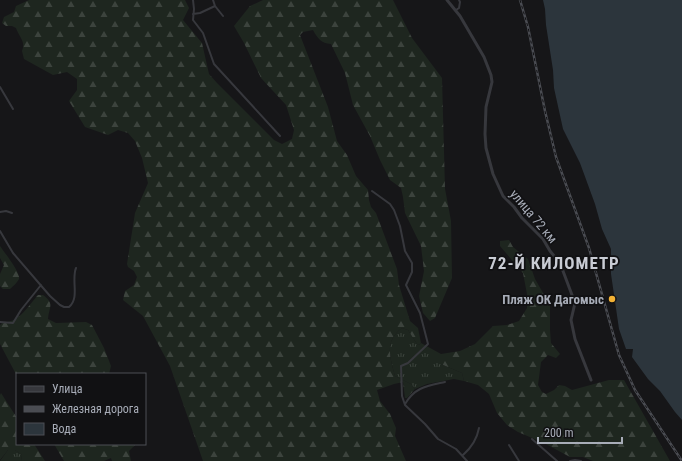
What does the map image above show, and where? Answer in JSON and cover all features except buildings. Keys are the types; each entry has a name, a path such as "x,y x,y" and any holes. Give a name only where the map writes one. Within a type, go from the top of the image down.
{"street":[{"path":"193,0 193,20 203,33 214,64 280,136"},
{"path":"213,0 223,16"},
{"name":"улица 72 км","path":"446,0 456,10 484,57 491,75 492,82 486,107 485,134 486,148 494,177 503,196 543,239 550,251 560,263 575,303 571,320 575,340 592,380"},
{"path":"456,10 459,8 459,0"},
{"path":"193,14 200,13 216,6"},
{"path":"0,87 13,109"},
{"path":"372,191 390,204 400,226 405,251 412,263 412,272 406,285 421,318 428,344 408,363 401,366 402,396 405,405 438,439 456,449 467,461"},
{"path":"0,212 6,211 12,213"},
{"path":"0,231 13,253 56,303 64,307 69,307 74,300 74,278 76,268"},
{"path":"0,322 13,323 21,310 41,286"},
{"path":"405,405 415,391 445,382"},
{"path":"463,455 469,450 479,428"},
{"path":"532,439 557,461"},
{"path":"510,444 519,461"},
{"path":"570,461 581,461"}],"green space":[{"path":"29,0 185,0 189,8 183,20 202,43 209,74 274,140 282,144 292,139 294,130 286,105 261,78 234,26 250,6 263,0 393,0 412,38 442,78 445,189 451,221 452,278 435,318 430,321 423,313 419,296 424,271 421,246 405,213 401,188 390,180 370,136 353,105 345,73 331,44 320,40 313,30 303,32 300,35 328,107 337,141 347,155 356,176 368,190 371,207 376,213 397,269 399,285 410,321 418,328 421,343 419,345 408,330 402,328 393,338 390,350 391,363 395,376 411,384 415,389 407,398 405,398 403,382 377,390 380,401 390,414 396,428 395,436 406,461 203,461 170,366 143,316 123,300 125,291 134,285 137,277 134,271 128,267 127,264 135,213 148,183 142,158 135,141 128,133 118,130 108,135 85,127 69,101 77,90 77,79 67,72 53,75 24,59 22,51 23,42 16,28 6,26 2,23 4,17 14,12 16,6"},
{"path":"509,240 513,247 528,259 535,279 550,305 551,343 560,354 556,358 548,355 541,362 538,385 542,392 546,394 554,390 559,385 565,386 572,390 609,380 624,380 670,461 593,461 583,457 570,457 544,443 518,432 507,425 497,413 489,394 478,385 464,381 462,373 441,364 441,354 460,351 475,344 493,326 507,325 519,321 527,308 527,294 523,273 500,246 500,241"},
{"path":"0,246 19,276 19,279 10,289 3,289 0,286 0,274 4,265 0,258"},
{"path":"38,295 43,295 50,303 48,319 56,323 86,322 92,325 104,348 111,366 109,373 16,374 0,344 0,325 3,322 14,320"},
{"path":"402,328 408,330 417,344 419,345 421,343 441,354 441,364 462,373 464,381 454,379 427,384 415,389 411,384 395,376 391,363 390,350 393,338"},
{"path":"1,393 16,416 16,445 35,445 45,461 21,461 22,455 15,450 8,450 0,460"},
{"path":"55,445 135,445 129,451 131,461 112,461 111,458 104,461 64,461"},
{"path":"8,450 15,450 22,455 21,461 0,461"}],"water":[{"path":"543,0 682,0 682,420 632,357 633,349 626,349 619,329 611,274 611,249 602,229 595,204 580,163 563,129 554,88 553,70"}],"railway":[{"path":"520,0 528,27 556,157 589,248 619,355 635,390 682,461"}],"place":[{"name":"Пляж ОК Дагомыс","path":"612,299"}],"district":[{"name":"72-Й КИЛОМЕТР","path":"554,263"}]}
